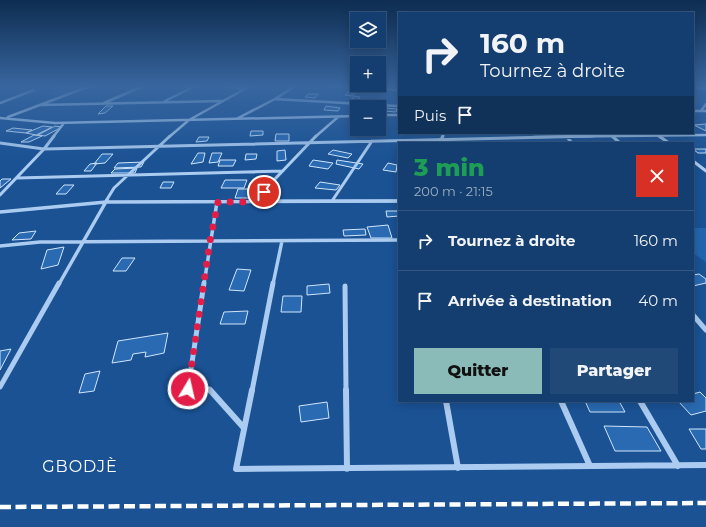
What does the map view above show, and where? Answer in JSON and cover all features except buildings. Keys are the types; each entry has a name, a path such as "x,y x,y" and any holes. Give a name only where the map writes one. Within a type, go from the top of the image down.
{"street":[{"path":"6,118 25,111"},
{"path":"0,387 114,188 158,146 189,120 206,111"},
{"path":"236,119 253,111"},
{"path":"694,111 706,111"},
{"path":"386,115 398,115"},
{"path":"254,202 309,142 338,116"},
{"path":"0,118 64,123 350,116"},
{"path":"0,195 44,149 64,123"},
{"path":"440,142 444,134"},
{"path":"0,143 44,149 649,134 706,135"},
{"path":"657,134 668,142"},
{"path":"566,136 571,142"},
{"path":"612,136 619,142"},
{"path":"332,201 372,141"},
{"path":"0,146 4,144"},
{"path":"694,162 706,171"},
{"path":"17,178 283,171"},
{"path":"0,212 106,202 398,201"},
{"path":"218,202 210,241 188,389 209,389 244,428"},
{"path":"282,240 236,470 706,465"},
{"path":"0,246 40,242 398,240"},
{"path":"345,286 347,469"},
{"path":"694,316 706,330"},
{"path":"446,402 458,468"},
{"path":"562,402 590,466"},
{"path":"641,402 678,466"}],"shaded area":[{"path":"694,228 706,228 706,262 694,254"}],"railway":[{"path":"0,507 706,503"}],"district":[{"name":"GBODJÈ","path":"80,466"}],"route":[{"path":"188,389 210,241 218,202 254,202 264,192"}]}
